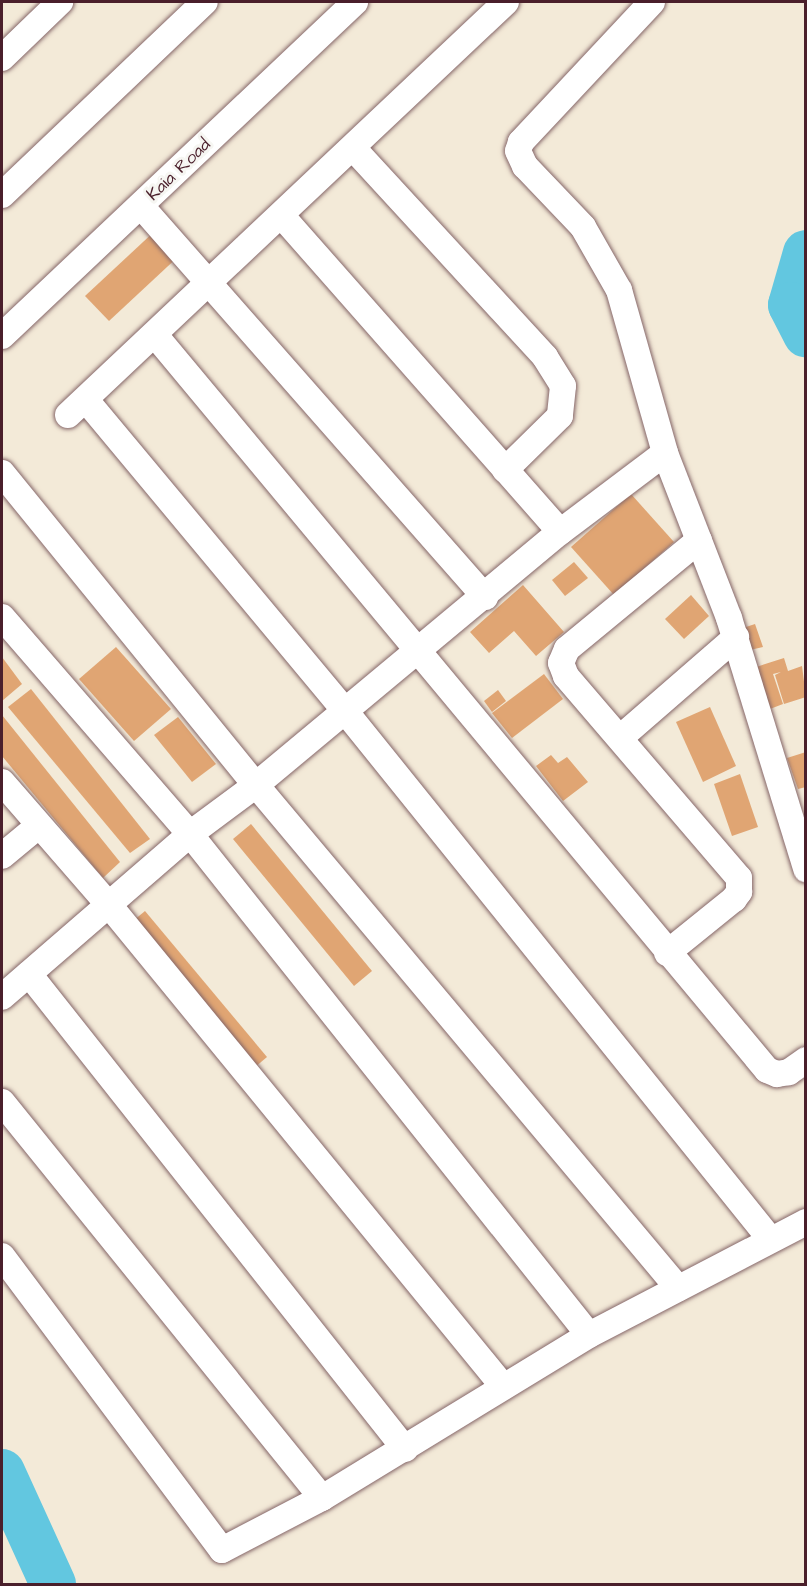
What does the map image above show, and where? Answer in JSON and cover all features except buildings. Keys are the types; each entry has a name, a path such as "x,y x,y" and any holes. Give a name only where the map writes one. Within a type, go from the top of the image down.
{"street":[{"path":"2,58 60,2"},
{"path":"2,195 205,2"},
{"name":"Kaia Road","path":"2,336 354,2"},
{"path":"506,2 77,408 345,711 771,1240"},
{"path":"652,2 521,142 518,151 525,166 583,227 619,290 665,453 736,637 806,869"},
{"path":"353,148 545,357 563,386 560,416 505,470"},
{"path":"141,206 211,281 484,597"},
{"path":"281,215 560,532"},
{"path":"155,335 667,953 768,1070 789,1072 806,1060"},
{"path":"2,997 190,834 256,785 560,532 665,453"},
{"path":"2,473 256,785 678,1288"},
{"path":"667,953 734,899 740,882 735,871 566,676 562,656 699,540"},
{"path":"2,617 190,834 589,1335"},
{"path":"620,738 736,637"},
{"path":"2,782 37,827 109,905 502,1385"},
{"path":"2,856 37,827"},
{"path":"29,974 405,1449"},
{"path":"3,1106 322,1498"},
{"path":"2,1256 222,1550 322,1498 405,1449 502,1385 589,1335 806,1222"}],"waterway":[{"path":"806,253 791,305 806,334"},
{"path":"2,1472 53,1584"}]}
